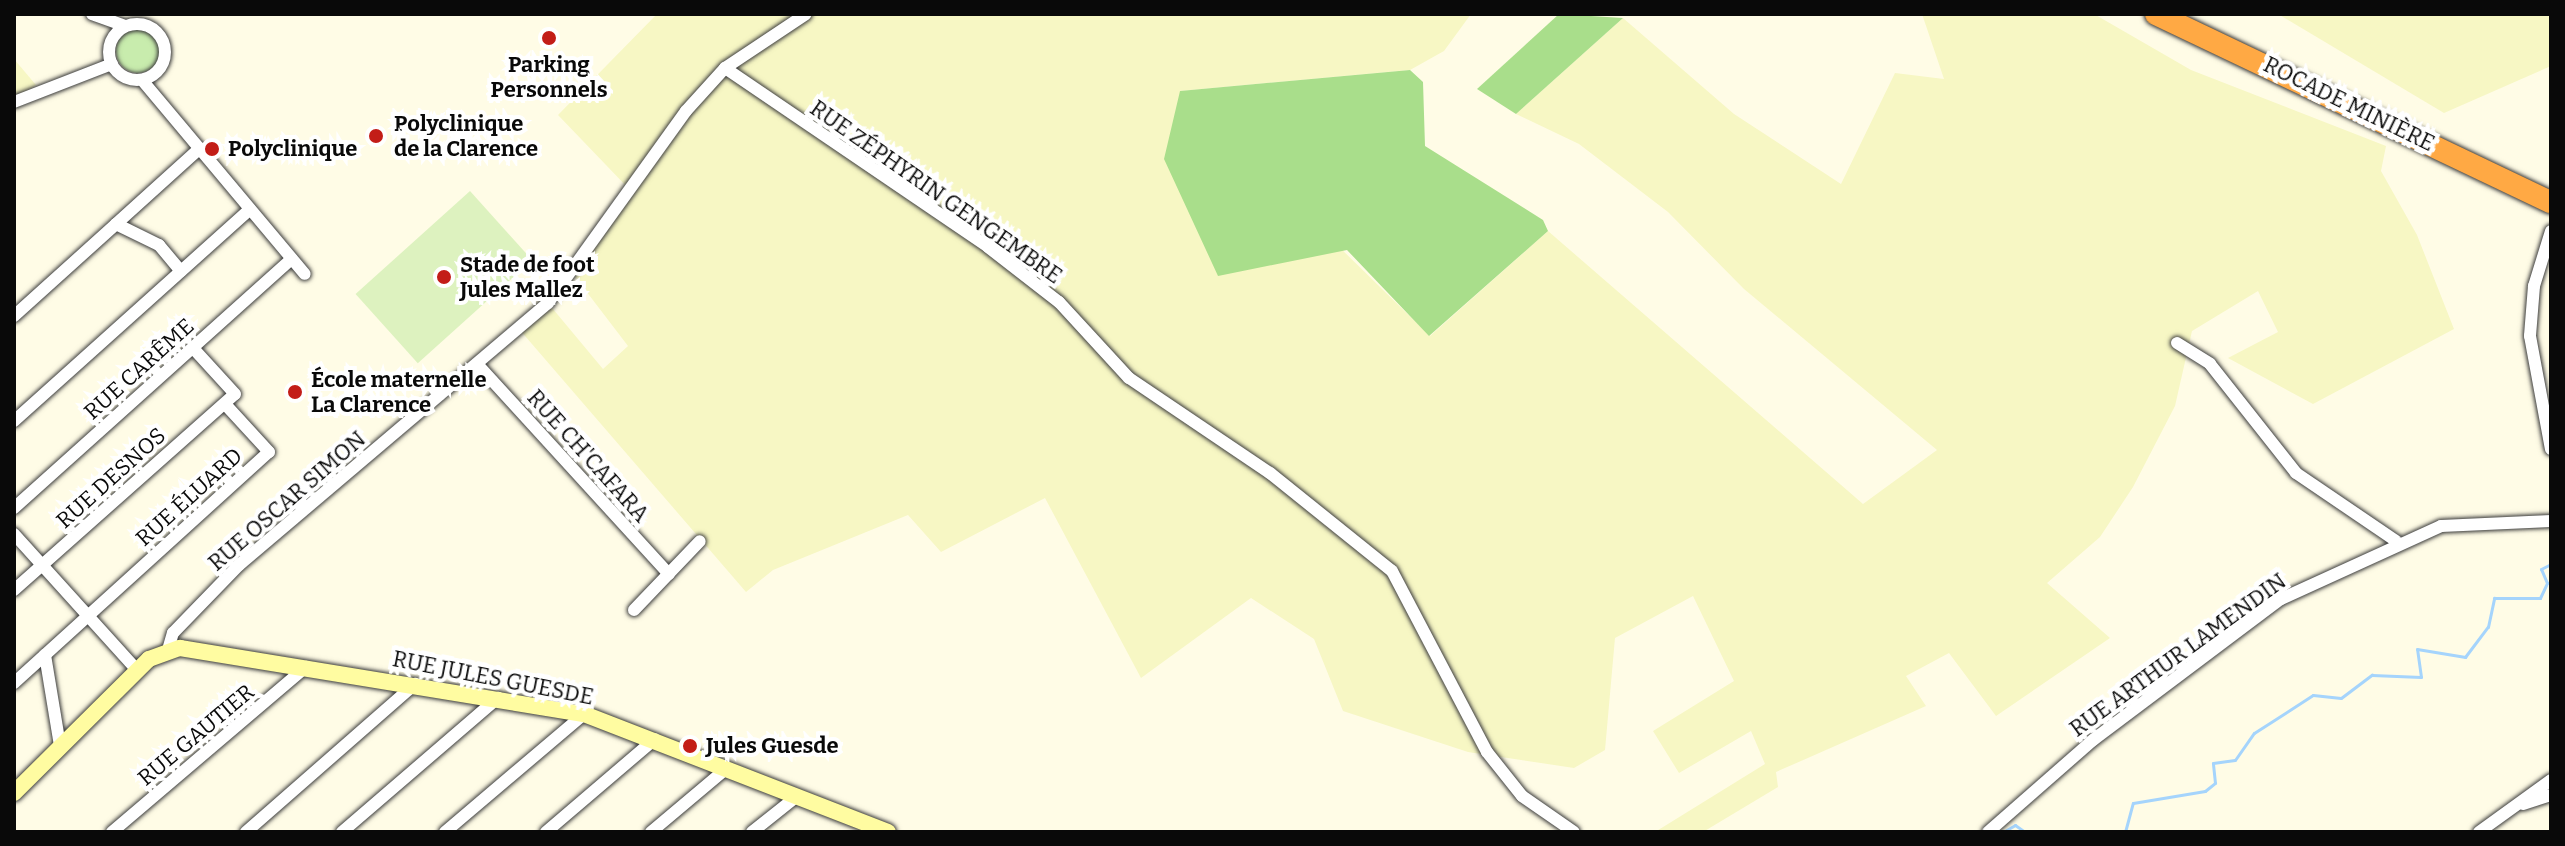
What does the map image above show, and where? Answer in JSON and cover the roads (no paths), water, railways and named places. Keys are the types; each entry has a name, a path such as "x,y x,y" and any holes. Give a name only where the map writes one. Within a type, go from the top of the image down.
{"highway":[{"name":"ROCADE MINIÈRE","path":"2156,14 2546,199"},
{"name":"ROCADE MINIÈRE","path":"2178,14 2416,124 2546,199"}],"main road":[{"name":"RUE JULES GUESDE","path":"168,650 306,667 584,714 727,768 860,827 888,832"},
{"path":"14,793 137,670 168,650"}],"street":[{"path":"92,14 125,26 157,31 166,53 160,69 165,100"},
{"path":"92,14 110,43 112,64 124,77 142,80 165,100 200,148 305,274"},
{"name":"RUE OSCAR SIMON","path":"168,650 173,633 239,565 478,365 573,274 686,111 725,68 806,14"},
{"path":"110,43 125,26"},
{"path":"14,102 112,64"},
{"name":"RUE ZÉPHYRIN GENGEMBRE","path":"725,68 988,247 1059,302 1129,378 1270,473 1392,571 1487,752 1522,796 1574,832"},
{"path":"142,80 160,69"},
{"path":"14,316 200,148"},
{"path":"14,421 250,209"},
{"path":"116,224 159,245 181,271"},
{"path":"2551,231 2534,286 2530,336 2551,449"},
{"name":"RUE CARÊME","path":"14,508 292,259"},
{"path":"2177,343 2210,364 2296,473 2396,541"},
{"path":"193,348 230,399"},
{"name":"RUE CH'CAFARA","path":"478,365 669,574"},
{"name":"RUE DESNOS","path":"14,590 230,399"},
{"name":"RUE ÉLUARD","path":"88,616 269,452 230,399"},
{"name":"RUE ARTHUR LAMENDIN","path":"1988,832 2093,740 2281,599 2396,541 2441,526 2551,521"},
{"path":"14,534 137,670"},
{"path":"634,610 700,541"},
{"path":"14,683 88,616"},
{"path":"45,655 60,746"},
{"name":"RUE GAUTIER","path":"112,832 306,667"},
{"path":"246,832 415,684"},
{"path":"342,832 498,698"},
{"path":"445,832 584,714"},
{"path":"546,832 655,739"},
{"path":"651,832 727,768"},
{"path":"2479,832 2551,780"},
{"path":"2519,803 2551,795"},
{"path":"752,832 796,797"}],"waterway":[{"path":"2125,832 2133,803 2205,791 2215,783 2213,763 2235,760 2254,733 2313,695 2341,698 2372,675 2421,677 2417,649 2465,657 2488,627 2494,598 2540,598 2547,583 2541,569 2551,564"},
{"path":"2003,832 2015,825 2025,832"}],"place":[{"name":"Parking Personnels","path":"549,38"},
{"name":"Polyclinique de la Clarence","path":"376,136"},
{"name":"Polyclinique","path":"212,149"},
{"name":"Stade de foot Jules Mallez","path":"444,277"},
{"name":"École maternelle La Clarence","path":"295,392"},
{"name":"Jules Guesde","path":"690,746"}]}
